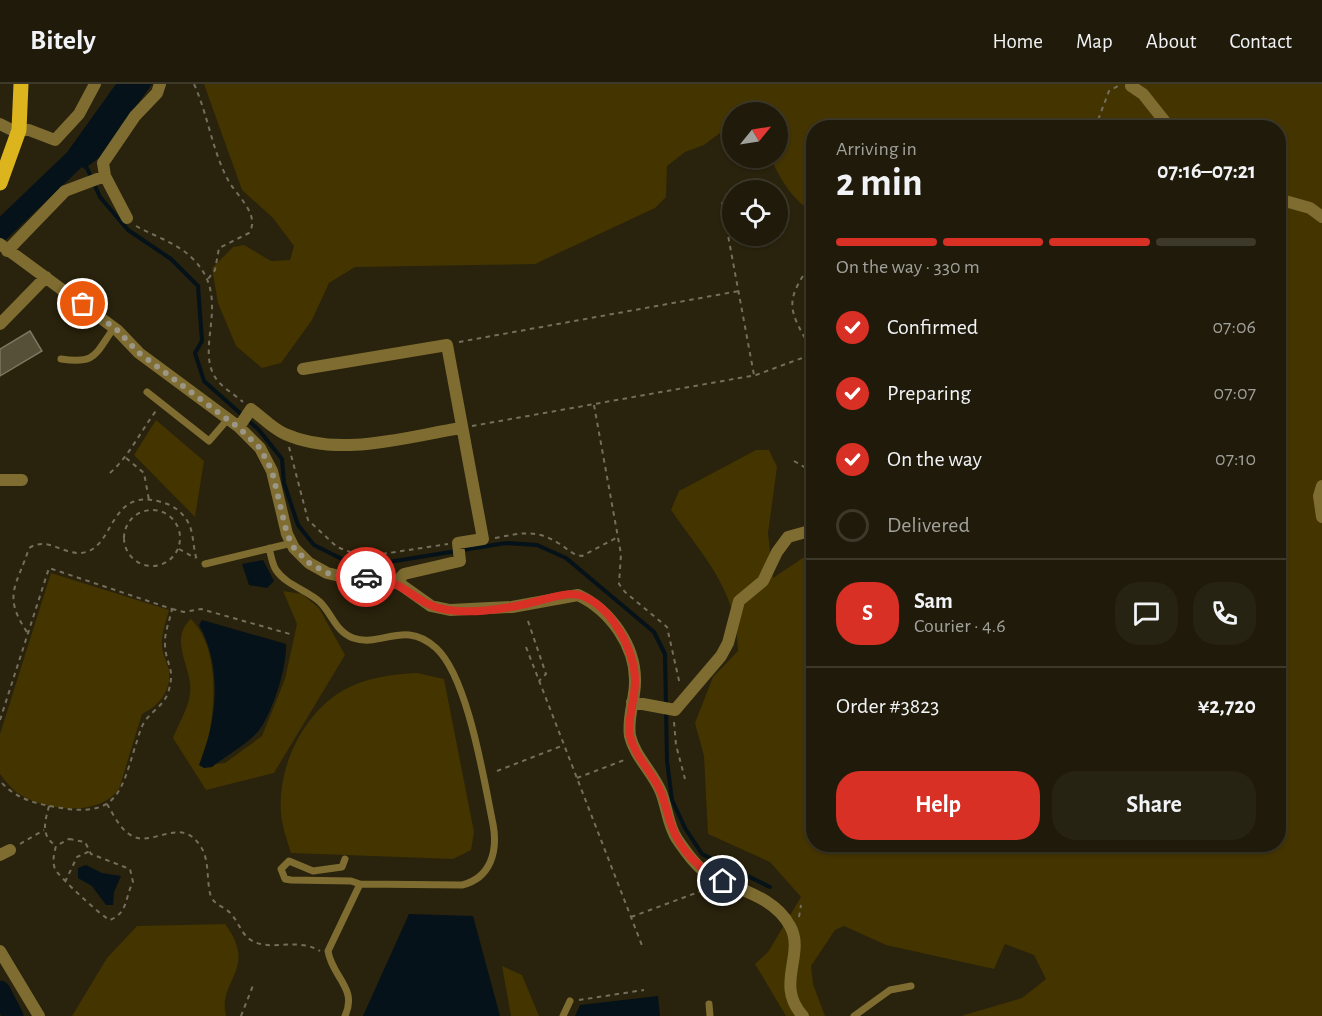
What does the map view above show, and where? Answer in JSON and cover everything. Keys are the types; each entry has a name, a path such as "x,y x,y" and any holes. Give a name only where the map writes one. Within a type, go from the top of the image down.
{"main road":[{"path":"0,183 19,130 21,84"}],"street":[{"path":"0,124 12,130 29,130 55,140 79,114 95,84"},
{"path":"127,218 105,176 105,159 135,116 157,93 160,84"},
{"path":"1131,86 1143,94 1164,120"},
{"path":"105,176 65,191 3,248 114,328 139,353 228,419 260,448 267,460 280,516 292,543 309,563 327,573 344,577 384,578 396,583 431,606 450,610 512,607 578,595 592,602 616,624 634,667 629,725 631,739 660,789 675,837 693,860 709,875 764,899 790,924 795,937 789,982 792,999 803,1016"},
{"path":"1286,201 1298,203 1322,217"},
{"path":"0,324 46,277"},
{"path":"303,369 447,345 483,539 458,543 460,561 404,574 396,583"},
{"path":"239,428 251,409 283,434 313,443 347,446 461,428"},
{"path":"0,480 22,480"},
{"path":"1322,486 1319,496 1322,517"},
{"path":"632,702 656,707 678,706 721,656 728,643 740,601 763,580 788,537 806,532"},
{"path":"0,951 39,1016"}],"lane":[{"path":"61,359 84,362 91,359 114,328"},
{"path":"147,392 209,441 228,419"},
{"path":"205,564 292,543"},
{"path":"269,548 276,569 282,576 319,601 338,627 353,638 363,640 410,635 436,647 450,667 471,719 495,833 495,853 489,866 472,882 462,885 360,884 351,880 291,880 285,879 281,869 289,861 313,871 342,867 345,859"},
{"path":"345,1016 350,1006 350,994 328,954 360,884"},
{"path":"854,1016 890,990 911,986"},
{"path":"563,1016 570,1001"},
{"path":"709,1004 710,1016"}],"path":[{"path":"194,84 208,116 222,168 244,201 252,224 249,233 219,248 215,270 207,280"},
{"path":"1098,120 1109,91 1118,86 1131,86"},
{"path":"127,218 146,232 187,254 207,280 213,312 209,349 211,368 218,381 251,409"},
{"path":"730,246 754,375"},
{"path":"806,269 799,277 792,302 793,318 806,341"},
{"path":"447,345 739,291"},
{"path":"461,428 754,375 806,356"},
{"path":"110,473 126,458 136,437 162,404"},
{"path":"594,404 621,554 619,584 625,592 667,627 678,667 676,745 684,779"},
{"path":"283,434 309,520 337,547 346,552 369,556 458,543"},
{"path":"126,458 144,473 149,500"},
{"path":"794,461 806,468"},
{"path":"28,633 19,620 11,599 29,548 42,542 75,553 85,553 94,549 118,512 129,505 149,500 165,503 183,514 189,525 196,559"},
{"path":"142,511 162,511 177,523 181,541 179,549 174,557 158,566 141,564 133,559 124,543 127,524 142,511"},
{"path":"483,539 521,532 536,534 559,543 576,555 582,556 618,537"},
{"path":"179,549 205,564"},
{"path":"0,720 49,568 172,609 184,612 201,609 290,634"},
{"path":"0,781 13,794 35,804 93,810 115,799 123,786 145,721 163,703 167,694 172,672 165,640 172,609"},
{"path":"528,621 546,674 539,681"},
{"path":"526,647 643,948"},
{"path":"497,771 564,745"},
{"path":"577,778 638,754"},
{"path":"107,804 122,828 137,839 151,839 164,833 180,832 196,840 206,857 211,897 214,903 230,912 250,939 264,945 309,944 328,954"},
{"path":"49,806 44,830 48,840 56,846"},
{"path":"5,853 44,830"},
{"path":"69,839 76,839 85,842 90,850 105,860 130,868 133,882 126,895 124,911 114,918 103,917 80,893 59,877 54,866 56,846 69,839"},
{"path":"65,882 77,857 90,850"},
{"path":"631,917 704,890 725,895"},
{"path":"798,921 801,905"},
{"path":"241,1016 254,983"},
{"path":"570,1001 644,990"}],"shaded area":[{"path":"116,84 152,84 100,157 84,169 68,151"},
{"path":"204,84 1322,84 1322,1016 961,1016 1022,998 1046,979 1034,955 1005,944 994,969 886,945 844,926 835,930 811,966 813,984 825,1016 786,1016 755,964 768,952 801,897 770,862 708,834 704,756 695,723 713,677 738,651 736,629 732,610 716,575 671,510 679,491 756,450 769,450 777,467 768,533 773,578 806,556 806,852 1286,852 1286,120 806,120 806,208 788,189 788,180 782,180 776,168 788,168 788,102 722,102 722,132 704,145 685,152 667,166 666,197 655,208 535,264 355,267 329,283 312,320 281,363 262,368 236,346 218,303 212,268 233,247 244,245 271,261 290,260 294,246 273,218 242,190"},
{"path":"156,420 204,461 195,517 134,455"},
{"path":"263,560 274,581 267,588 249,585 242,564"},
{"path":"51,573 169,610 162,642 169,670 166,691 154,707 142,714 119,789 110,798 84,808 55,807 27,799 16,792 0,774 0,734"},
{"path":"283,591 302,594 319,608 345,655 274,773 206,790 173,738 190,694 181,646 184,627 191,619 200,630 206,642 213,671 212,716 200,765 225,763 262,736 285,679 297,624"},
{"path":"202,620 286,644 278,688 270,711 260,729 244,744 212,767 204,768 199,765 210,731 215,695 212,659 199,625"},
{"path":"417,673 444,679 474,832 471,850 453,859 291,853 282,823 283,778 295,744 315,713 342,691 360,683 398,674"},
{"path":"86,865 102,873 121,876 114,892 113,905 106,905 92,886 78,878 78,868"},
{"path":"409,914 473,916 500,1016 363,1016"},
{"path":"225,924 234,939 238,952 238,963 227,993 226,1016 72,1016 107,958 137,926"},
{"path":"502,966 522,975 539,1016 511,1016"},
{"path":"658,996 660,1016 575,1016 580,1005"}],"building":[{"path":"30,331 42,351 0,376 0,349"}],"waterway":[{"path":"0,231 95,140"},
{"path":"76,160 87,168 100,197 128,230 171,259 198,286 202,341 195,353 204,381 259,430 282,459 284,483 298,525 314,545 358,567 506,543 537,545 566,558 654,632 665,654 667,761 672,800 685,828 702,854 770,887"},
{"path":"0,991 13,1016"}],"way so far":[{"path":"83,304 117,330 139,353 239,428 260,448 272,471 280,516 287,534 294,548 309,563 327,573 344,577 366,577"}],"route":[{"path":"366,577 384,578 400,584 431,606 450,610 512,607 578,595 592,602 616,624 628,650 634,667 635,684 629,725 631,739 640,760 660,789 675,837 693,860 709,875 723,881"}]}
